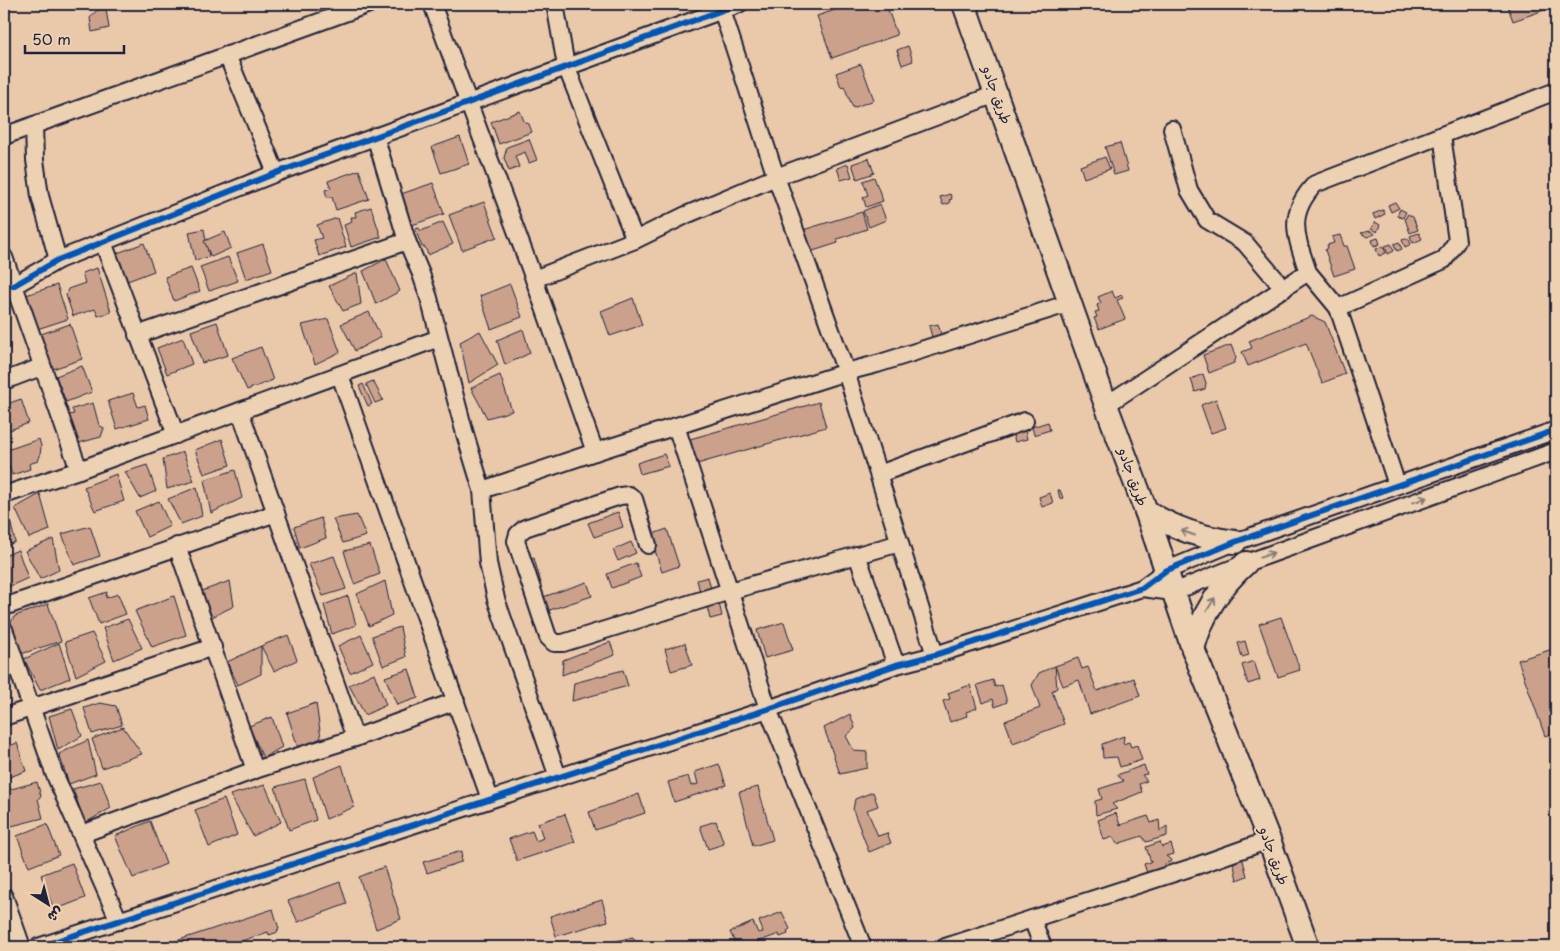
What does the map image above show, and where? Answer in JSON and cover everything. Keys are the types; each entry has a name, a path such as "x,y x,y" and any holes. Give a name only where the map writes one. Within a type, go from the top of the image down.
{"highway":[{"name":"طريق جادو","path":"964,4 1106,405 1146,511 1193,649 1269,840 1306,947"},
{"path":"1146,511 1162,521 1197,536 1235,542"},
{"path":"1193,649 1197,632 1212,601 1233,574 1246,563"}],"street":[{"path":"4,136 369,4"},
{"path":"432,4 534,279 595,452"},
{"path":"555,4 566,66 635,240"},
{"path":"13,286 58,260 276,173 721,7 739,4"},
{"path":"721,7 776,177 846,372 935,655"},
{"path":"227,55 276,173"},
{"path":"1397,485 1338,308 1308,272 1296,237 1297,213 1304,196 1315,184 1556,91"},
{"path":"534,279 635,240 686,215 776,177 996,94"},
{"path":"34,125 35,160 40,196 58,260"},
{"path":"1172,129 1189,190 1207,220 1245,243 1284,289"},
{"path":"1338,308 1444,260 1456,241 1442,135"},
{"path":"375,136 407,241 421,274 482,490 488,563 496,599 558,777"},
{"path":"137,335 407,241"},
{"path":"103,242 176,435"},
{"path":"4,258 79,470"},
{"path":"1106,405 1308,272"},
{"path":"482,490 846,372 1070,304"},
{"path":"4,495 176,435 439,338"},
{"path":"4,380 41,367"},
{"path":"340,375 490,799"},
{"path":"240,411 355,738"},
{"path":"879,474 1025,421"},
{"path":"676,426 768,709 863,947"},
{"path":"38,947 768,709 896,665 935,655 1142,588 1165,571 1235,542 1556,432"},
{"path":"1142,588 1173,592 1246,563 1556,451"},
{"path":"648,545 634,499 629,495 620,496 524,528 518,534 516,542 548,638 554,644 563,643 730,591 900,543"},
{"path":"4,607 276,513"},
{"path":"177,546 255,770"},
{"path":"857,555 896,665"},
{"path":"4,629 54,773 119,921"},
{"path":"4,717 213,648"},
{"path":"82,834 255,770 355,738 456,702"},
{"path":"945,947 1269,840"},
{"path":"4,896 22,947"},
{"path":"1032,919 1043,947"}],"building":[{"path":"853,4 886,4 897,35 832,58 817,16"},
{"path":"1507,4 1556,4 1556,6 1513,21"},
{"path":"106,9 109,28 92,32 90,18 97,10"},
{"path":"908,46 913,61 902,65 897,50"},
{"path":"861,64 874,100 853,108 844,86 841,87 836,73"},
{"path":"520,111 532,132 499,144 491,122"},
{"path":"460,137 469,164 441,173 432,147"},
{"path":"529,139 537,160 529,163 525,152 515,156 519,167 509,171 504,158 507,147"},
{"path":"1120,143 1128,171 1114,175 1105,147"},
{"path":"1105,157 1110,169 1084,178 1080,166"},
{"path":"869,158 874,173 857,179 852,164"},
{"path":"848,164 852,177 841,180 837,168"},
{"path":"359,170 369,199 336,210 332,197 327,197 325,190 331,188 328,181"},
{"path":"874,177 883,201 866,207 863,197 868,195 863,181"},
{"path":"433,183 444,214 412,225 401,194"},
{"path":"950,194 952,199 949,200 950,203 943,205 940,197"},
{"path":"484,202 497,237 462,250 449,215"},
{"path":"1395,202 1399,208 1391,212 1388,205"},
{"path":"880,204 886,220 869,227 863,211"},
{"path":"371,207 381,237 351,247 344,225 352,222 351,217 356,217 355,212"},
{"path":"1400,209 1406,212 1403,218 1397,216"},
{"path":"1383,210 1385,214 1375,219 1373,214"},
{"path":"862,212 867,229 837,239 838,243 810,252 803,230"},
{"path":"1408,214 1413,217 1418,230 1410,233 1405,219"},
{"path":"337,218 346,247 319,256 314,240 322,238 317,225"},
{"path":"443,222 453,244 428,255 425,247 422,247 415,229 419,228 421,231"},
{"path":"1375,222 1380,225 1377,232 1371,229"},
{"path":"204,229 209,257 195,260 189,232"},
{"path":"1370,231 1375,234 1367,237 1361,233"},
{"path":"225,232 231,248 211,257 204,241"},
{"path":"1419,233 1422,239 1413,243 1410,236"},
{"path":"1340,235 1344,246 1347,246 1355,269 1334,276 1325,250 1328,248 1327,245 1334,243 1332,237"},
{"path":"1378,238 1380,244 1374,246 1372,240"},
{"path":"1408,238 1411,244 1405,247 1402,240"},
{"path":"1399,242 1402,249 1397,251 1394,244"},
{"path":"144,243 154,271 125,282 115,254"},
{"path":"263,244 272,270 246,279 237,253"},
{"path":"1391,244 1394,251 1388,254 1385,246"},
{"path":"1383,246 1386,253 1379,256 1376,249"},
{"path":"228,257 238,281 209,291 200,267"},
{"path":"386,259 400,291 376,304 363,271"},
{"path":"97,268 111,312 98,316 95,309 73,316 66,295 68,289 85,283 82,273"},
{"path":"191,268 200,291 174,301 165,277"},
{"path":"357,273 361,304 343,311 329,286"},
{"path":"510,284 522,317 491,329 480,296"},
{"path":"57,285 68,319 37,329 26,295"},
{"path":"1112,291 1115,298 1122,295 1123,298 1117,300 1125,319 1099,329 1094,318 1097,317 1095,312 1099,311 1097,305 1101,303 1098,297"},
{"path":"633,298 642,325 610,336 601,311"},
{"path":"369,312 381,337 355,351 341,324"},
{"path":"1312,316 1325,322 1345,374 1322,383 1306,343 1248,366 1242,352 1252,348 1249,341"},
{"path":"328,319 340,352 315,364 302,325"},
{"path":"217,322 228,355 202,363 191,331"},
{"path":"70,324 82,359 53,369 41,334"},
{"path":"938,324 943,341 934,344 929,326"},
{"path":"523,329 530,353 505,365 497,340"},
{"path":"480,331 498,365 469,383 460,342"},
{"path":"183,338 192,364 167,374 157,348"},
{"path":"1231,345 1236,358 1234,363 1209,373 1203,355"},
{"path":"261,347 273,380 247,390 232,358"},
{"path":"82,366 92,392 66,402 56,376"},
{"path":"1203,374 1206,383 1205,389 1195,392 1191,379"},
{"path":"500,375 512,411 487,418 471,388"},
{"path":"373,381 383,400 375,403 366,384"},
{"path":"363,384 372,404 368,406 359,386"},
{"path":"133,393 138,407 145,405 149,419 117,429 108,401"},
{"path":"21,399 29,423 4,432 4,405"},
{"path":"1216,399 1226,428 1211,433 1201,405"},
{"path":"819,402 826,427 697,464 690,439"},
{"path":"93,403 99,425 104,428 101,437 75,444 68,415 74,414 72,409"},
{"path":"1048,422 1050,430 1034,435 1032,427"},
{"path":"1025,431 1027,439 1015,442 1013,435"},
{"path":"39,439 41,446 38,461 29,464 30,469 12,475 4,451"},
{"path":"222,439 230,465 204,474 195,450"},
{"path":"183,452 194,481 167,489 163,459"},
{"path":"664,454 669,466 640,474 637,463"},
{"path":"147,465 156,491 140,498 125,472"},
{"path":"235,470 242,498 211,513 204,480"},
{"path":"116,474 124,501 95,511 84,487"},
{"path":"197,487 202,516 181,524 168,499"},
{"path":"1058,490 1060,490 1063,498 1060,499"},
{"path":"1050,493 1053,503 1042,507 1039,497"},
{"path":"40,494 50,530 29,538 15,508"},
{"path":"159,501 170,526 147,537 135,511"},
{"path":"8,511 15,542 4,547 4,513"},
{"path":"618,512 623,527 594,537 588,523"},
{"path":"357,515 366,536 343,543 333,519"},
{"path":"321,518 326,538 300,548 294,527"},
{"path":"90,526 100,556 74,565 62,534"},
{"path":"667,529 679,566 662,572 650,535"},
{"path":"53,539 59,570 40,579 25,551"},
{"path":"631,542 636,553 618,561 613,550"},
{"path":"370,545 380,574 354,584 344,551"},
{"path":"18,550 28,578 6,588 4,585 4,556"},
{"path":"334,556 346,589 323,596 309,564"},
{"path":"534,558 541,583 533,585 525,560"},
{"path":"636,563 641,577 612,588 607,574"},
{"path":"708,577 712,593 701,596 697,580"},
{"path":"230,581 234,606 212,617 202,591"},
{"path":"385,581 392,615 369,626 357,594"},
{"path":"587,582 592,596 547,611 543,597"},
{"path":"107,592 106,598 118,594 126,614 99,624 89,598"},
{"path":"174,596 186,635 152,647 135,611"},
{"path":"348,596 356,625 332,634 324,605"},
{"path":"719,603 722,616 710,619 707,606"},
{"path":"48,604 61,641 18,655 8,626 15,616"},
{"path":"1281,617 1300,670 1278,677 1259,624"},
{"path":"128,619 142,648 114,660 103,628"},
{"path":"784,622 793,650 765,658 757,630"},
{"path":"400,627 406,657 383,666 372,636"},
{"path":"92,633 106,661 76,676 65,642"},
{"path":"288,635 297,660 274,671 261,646"},
{"path":"361,635 373,662 350,673 338,646"},
{"path":"1245,641 1249,655 1242,657 1238,643"},
{"path":"610,642 615,655 562,675 563,660"},
{"path":"59,643 70,678 40,690 24,659"},
{"path":"685,643 692,665 671,671 665,649"},
{"path":"261,646 261,674 238,685 227,662"},
{"path":"1556,648 1556,732 1545,736 1518,660"},
{"path":"1078,658 1082,669 1088,667 1097,691 1134,678 1140,696 1090,714 1079,680 1063,686 1055,666"},
{"path":"1254,661 1260,680 1248,684 1242,665"},
{"path":"1055,666 1057,688 1052,691 1064,724 1013,743 1005,721 1040,708 1032,685 1039,673"},
{"path":"409,669 418,698 397,705 385,677"},
{"path":"623,670 628,686 572,701 574,683"},
{"path":"374,673 386,705 365,715 349,685"},
{"path":"993,680 995,687 1002,685 1007,702 995,707 993,699 983,703 977,685"},
{"path":"970,685 977,708 966,712 967,716 950,722 943,701 950,699 948,693"},
{"path":"100,703 116,706 122,725 92,734 84,708"},
{"path":"316,703 321,738 298,748 287,713"},
{"path":"72,709 82,736 58,750 49,716"},
{"path":"850,714 855,728 846,736 854,751 867,752 867,768 840,774 824,728"},
{"path":"272,717 282,747 263,758 249,726"},
{"path":"123,727 142,754 102,768 92,739"},
{"path":"1124,736 1123,744 1129,742 1131,747 1137,745 1142,760 1120,767 1117,757 1103,758 1102,744"},
{"path":"88,740 96,774 69,784 59,754"},
{"path":"17,743 26,771 4,779 4,748"},
{"path":"719,764 726,785 674,802 668,782 688,776 691,786 698,784 695,772"},
{"path":"342,765 354,807 326,819 313,777"},
{"path":"1144,765 1147,774 1142,775 1147,781 1139,784 1142,792 1112,804 1117,809 1096,815 1095,801 1102,799 1099,789 1124,781 1117,775"},
{"path":"305,779 316,820 289,830 275,787"},
{"path":"101,781 111,808 85,823 73,789"},
{"path":"37,782 41,796 38,799 43,818 4,828 4,791"},
{"path":"265,785 281,822 253,836 230,795"},
{"path":"758,787 773,840 753,846 739,792"},
{"path":"873,792 878,806 867,810 878,836 887,833 891,843 869,852 853,810 855,799"},
{"path":"639,794 645,813 595,830 589,812"},
{"path":"224,799 237,835 209,847 195,810"},
{"path":"1116,813 1120,825 1148,816 1151,823 1159,820 1160,831 1167,826 1167,836 1146,842 1142,836 1117,844 1113,837 1104,840 1098,820"},
{"path":"565,814 575,842 517,861 509,839 532,831 536,841 543,838 538,823"},
{"path":"150,821 166,864 133,878 115,836"},
{"path":"716,821 724,844 708,849 700,826"},
{"path":"47,824 59,855 29,867 17,836"},
{"path":"1160,842 1162,847 1171,844 1174,854 1166,856 1172,861 1165,864 1167,870 1148,876 1144,864 1151,862 1146,847"},
{"path":"462,851 461,862 427,873 423,862"},
{"path":"1241,853 1247,876 1237,880 1232,856"},
{"path":"72,863 85,898 54,910 41,875"},
{"path":"384,867 401,919 376,929 359,877"},
{"path":"340,882 347,904 298,922 288,901"},
{"path":"602,900 608,921 556,936 550,916"},
{"path":"273,909 279,929 277,930 278,932 269,935 268,932 236,943 237,946 230,947 168,947 167,944"},
{"path":"782,912 790,929 787,931 788,934 780,937 779,934 747,947 737,947 730,932 753,922 758,933 763,932 759,921"},
{"path":"633,937 637,947 613,947 612,942"}],"cycle path":[{"path":"13,286 58,260 276,173 739,4"},
{"path":"38,947 768,709 896,665 935,655 1142,588 1165,571 1235,542 1556,430"}]}
